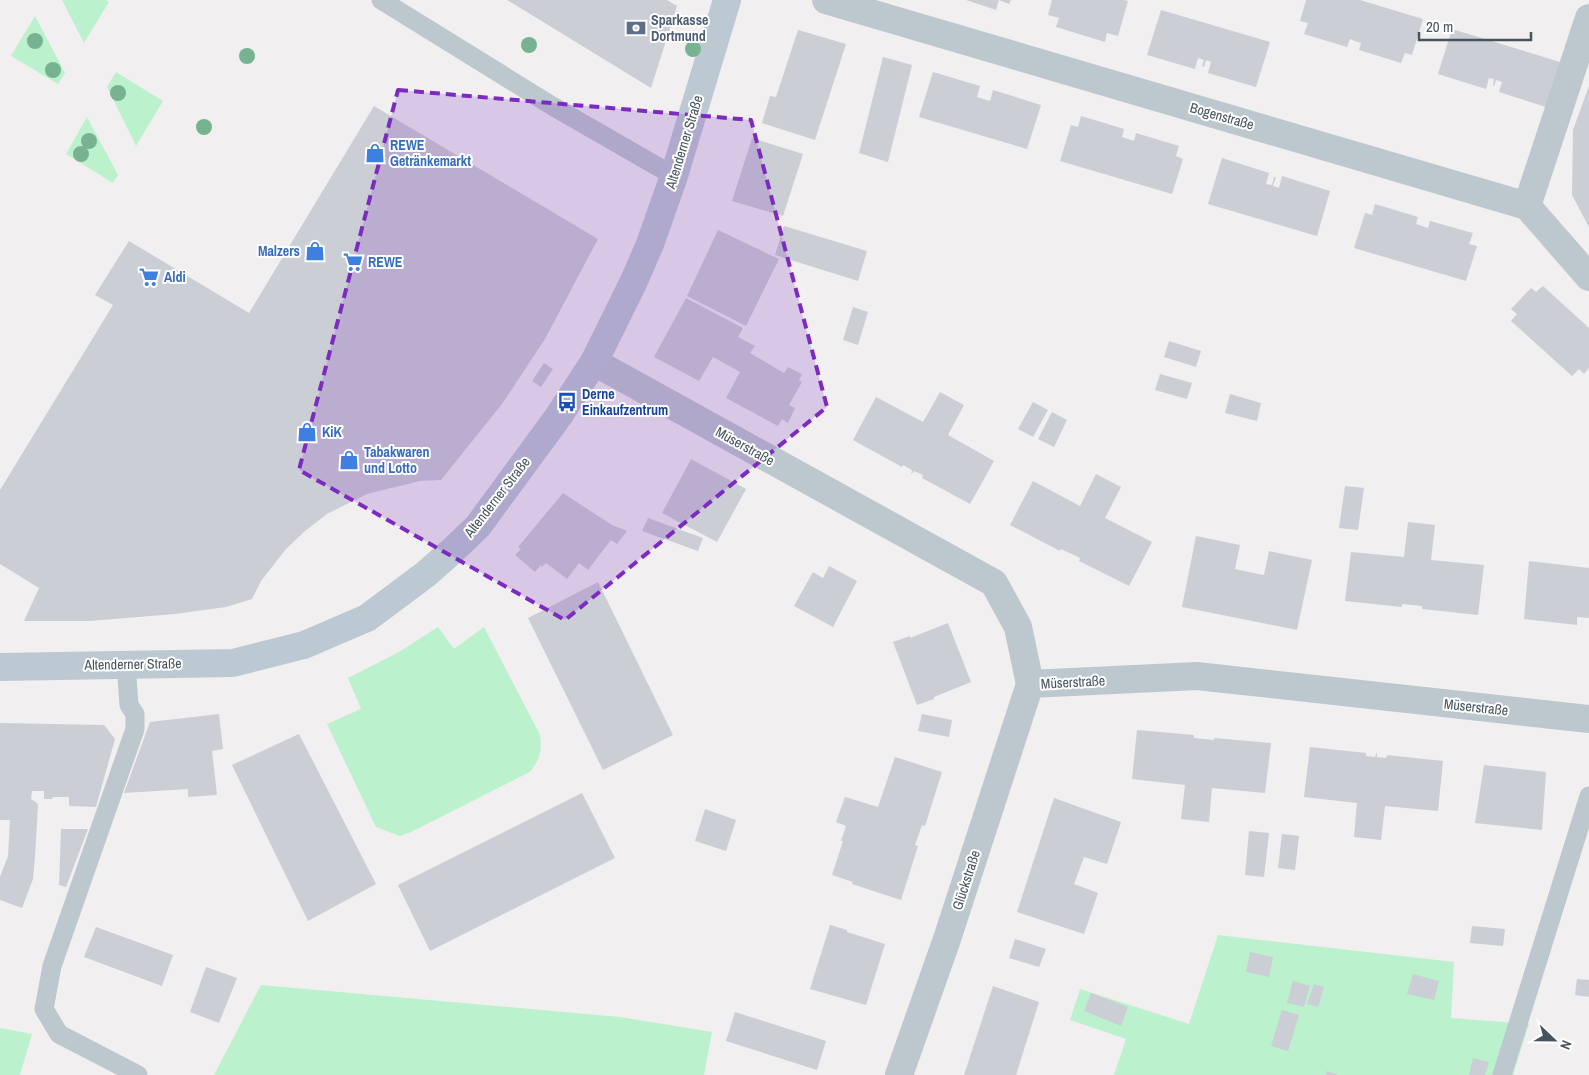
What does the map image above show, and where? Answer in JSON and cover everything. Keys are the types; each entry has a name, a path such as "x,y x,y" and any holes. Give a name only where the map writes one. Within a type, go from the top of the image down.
{"main road":[{"name":"Altenderner Straße","path":"0,667 233,663 304,645 367,618 426,574 478,526 558,416 594,362 637,274 674,176 727,0"}],"street":[{"name":"Bogenstraße","path":"826,0 1527,206"},
{"path":"1589,18 1527,206 1589,278"},
{"name":"Müserstraße","path":"594,362 994,584 1018,627 1030,684 1197,676 1589,720"},
{"name":"Glückstraße","path":"899,1075 947,939 1030,684"}],"lane":[{"path":"381,0 530,93 674,176"},
{"path":"126,664 129,705 135,714 135,728 52,966 44,1009 59,1034 138,1075"},
{"path":"1502,1075 1589,796"}],"highlighted area":[{"path":"398,90 751,120 827,407 565,620 299,470"}],"green space":[{"path":"62,0 106,0 109,2 84,43"},
{"path":"35,16 65,73 58,84 11,56"},
{"path":"116,72 163,101 136,146 107,87"},
{"path":"87,117 118,175 113,183 66,154"},
{"path":"438,627 454,649 484,627 540,735 541,746 538,759 530,772 400,836 376,827 327,724 361,709 348,678 399,652"},
{"path":"1218,935 1454,962 1451,1018 1529,1024 1513,1075 1114,1075 1126,1039 1070,1020 1080,989 1189,1024"},
{"path":"261,985 620,1017 712,1032 704,1075 214,1075"},
{"path":"0,1028 32,1034 20,1075 0,1075"}],"building":[{"name":"Sparkasse Dortmund","path":"507,0 667,0 677,6 651,88"},
{"path":"966,0 999,0 996,10"},
{"path":"999,0 1011,0 1009,4"},
{"path":"1052,0 1128,1 1118,36 1107,33 1105,42 1056,27 1059,18 1048,15"},
{"path":"1306,0 1360,0 1423,19 1412,55 1405,53 1401,63 1359,50 1361,43 1350,39 1347,47 1304,34 1308,23 1300,21"},
{"path":"1161,10 1270,42 1256,87 1208,73 1211,62 1206,60 1204,67 1202,66 1204,60 1198,58 1195,69 1147,55"},
{"path":"1452,29 1560,62 1546,107 1499,92 1502,82 1496,80 1493,86 1494,79 1489,78 1486,89 1438,74"},
{"path":"798,30 846,44 815,140 762,123 770,96 776,97"},
{"path":"883,57 912,65 888,162 859,153"},
{"path":"933,72 980,86 977,97 983,99 990,101 993,90 1041,105 1027,149 919,117"},
{"path":"1589,86 1589,227 1572,195 1573,130"},
{"path":"374,106 598,239 545,339 502,404 441,480 420,481 367,494 327,514 286,549 261,581 252,599 226,607 175,614 89,621 24,621 39,588 0,564 0,490 113,305 95,295 129,241 249,313"},
{"path":"1081,116 1124,129 1122,137 1134,141 1136,133 1179,146 1176,156 1183,159 1172,194 1060,161 1071,125 1078,127"},
{"path":"752,138 803,154 783,216 732,201"},
{"path":"1222,158 1269,173 1266,184 1272,185 1274,177 1276,177 1273,186 1279,188 1282,176 1330,191 1317,236 1208,204"},
{"path":"1375,204 1418,217 1416,224 1428,228 1430,221 1473,233 1469,244 1477,246 1466,281 1354,248 1365,213 1372,215"},
{"path":"784,226 867,251 858,281 775,255"},
{"path":"718,230 779,259 746,326 687,296"},
{"path":"1543,286 1589,328 1589,368 1584,374 1579,369 1572,376 1511,321 1517,314 1511,309 1531,288 1536,292"},
{"path":"686,298 743,328 738,337 755,346 750,353 784,373 788,367 802,374 799,380 802,382 789,405 795,408 788,423 782,419 778,426 726,398 740,372 713,357 699,381 654,357"},
{"path":"853,307 868,312 858,345 843,340"},
{"path":"1169,341 1201,351 1196,367 1164,357"},
{"path":"544,363 553,369 541,387 532,381"},
{"path":"1160,374 1192,383 1187,399 1155,390"},
{"path":"940,392 964,405 948,435 994,461 970,504 922,478 923,475 914,471 911,475 912,470 903,465 902,467 853,440 876,397 923,422"},
{"path":"1230,394 1261,403 1257,421 1225,413"},
{"path":"1033,402 1048,410 1033,437 1018,429"},
{"path":"1052,412 1067,420 1054,447 1038,439"},
{"path":"691,459 746,489 717,542 662,513"},
{"path":"1096,474 1121,487 1105,518 1152,542 1129,586 1079,561 1080,558 1061,549 1060,551 1010,525 1033,481 1080,506"},
{"path":"1345,486 1364,488 1358,530 1339,528"},
{"path":"563,493 612,525 627,531 617,544 611,540 588,570 579,563 567,579 546,563 542,567 541,565 535,572 515,555 521,549 518,547"},
{"path":"648,518 703,538 698,551 642,531"},
{"path":"1408,522 1435,525 1431,560 1484,565 1478,615 1422,609 1422,606 1402,604 1402,607 1345,601 1351,552 1404,557"},
{"path":"1196,536 1240,545 1235,569 1249,572 1264,575 1269,551 1312,560 1297,630 1182,607"},
{"path":"1529,561 1589,568 1589,618 1577,617 1577,625 1524,619"},
{"path":"829,566 857,581 833,627 794,606 813,572 823,578"},
{"path":"598,582 673,735 603,770 528,618"},
{"path":"948,623 971,682 917,705 893,642 910,636 910,638"},
{"path":"219,714 223,749 212,751 217,795 188,797 188,789 124,793 150,722"},
{"path":"922,714 952,720 949,737 918,731"},
{"path":"0,723 104,725 115,739 96,807 69,806 69,797 44,799 44,791 32,791 31,799 38,804 35,857 33,879 22,908 0,900 0,877 8,856 10,820 0,820"},
{"path":"1137,730 1194,735 1194,738 1214,740 1214,738 1271,743 1265,793 1212,788 1209,822 1181,819 1185,785 1132,779"},
{"path":"299,734 376,884 308,921 232,765"},
{"path":"1310,747 1366,753 1366,756 1375,757 1377,752 1377,757 1386,758 1387,755 1443,761 1438,811 1385,806 1381,840 1354,837 1357,803 1304,797"},
{"path":"895,757 942,772 925,826 922,825 915,845 918,846 901,900 852,884 853,882 832,875 846,826 836,822 845,797 878,807"},
{"path":"1484,765 1546,772 1542,830 1475,823"},
{"path":"582,793 615,858 430,951 398,885"},
{"path":"1054,798 1121,822 1107,864 1084,857 1074,884 1098,893 1084,934 1017,912"},
{"path":"705,809 736,820 726,851 695,841"},
{"path":"61,829 88,829 66,887 59,885"},
{"path":"1249,831 1269,833 1264,877 1245,875"},
{"path":"1282,834 1299,836 1295,870 1278,868"},
{"path":"830,925 885,944 866,1005 810,989"},
{"path":"1472,926 1505,929 1503,946 1470,943"},
{"path":"96,927 173,955 162,986 84,957"},
{"path":"1015,939 1046,949 1039,967 1009,958"},
{"path":"1250,952 1273,957 1269,977 1246,972"},
{"path":"206,967 237,978 219,1023 190,1012"},
{"path":"1413,974 1439,981 1434,1000 1407,994"},
{"path":"1577,979 1589,980 1589,997 1575,995"},
{"path":"1293,981 1310,986 1304,1007 1287,1003"},
{"path":"1314,984 1324,987 1318,1007 1307,1004"},
{"path":"993,986 1039,1002 1016,1075 964,1075"},
{"path":"1091,993 1128,1007 1121,1026 1084,1011"},
{"path":"1282,1010 1299,1015 1288,1051 1271,1046"},
{"path":"735,1012 826,1041 817,1070 726,1041"},
{"path":"1473,1058 1489,1062 1485,1075 1469,1075"},
{"path":"1327,1071 1338,1075 1326,1075"}],"place":[{"name":"Sparkasse Dortmund","path":"636,28"},
{"name":"REWE Getränkemarkt","path":"375,153"},
{"name":"Malzers","path":"315,251"},
{"name":"REWE","path":"353,262"},
{"name":"Aldi","path":"149,277"},
{"name":"Derne Einkaufzentrum","path":"567,402"},
{"name":"KiK","path":"307,432"},
{"name":"Tabakwaren und Lotto","path":"349,460"}]}
